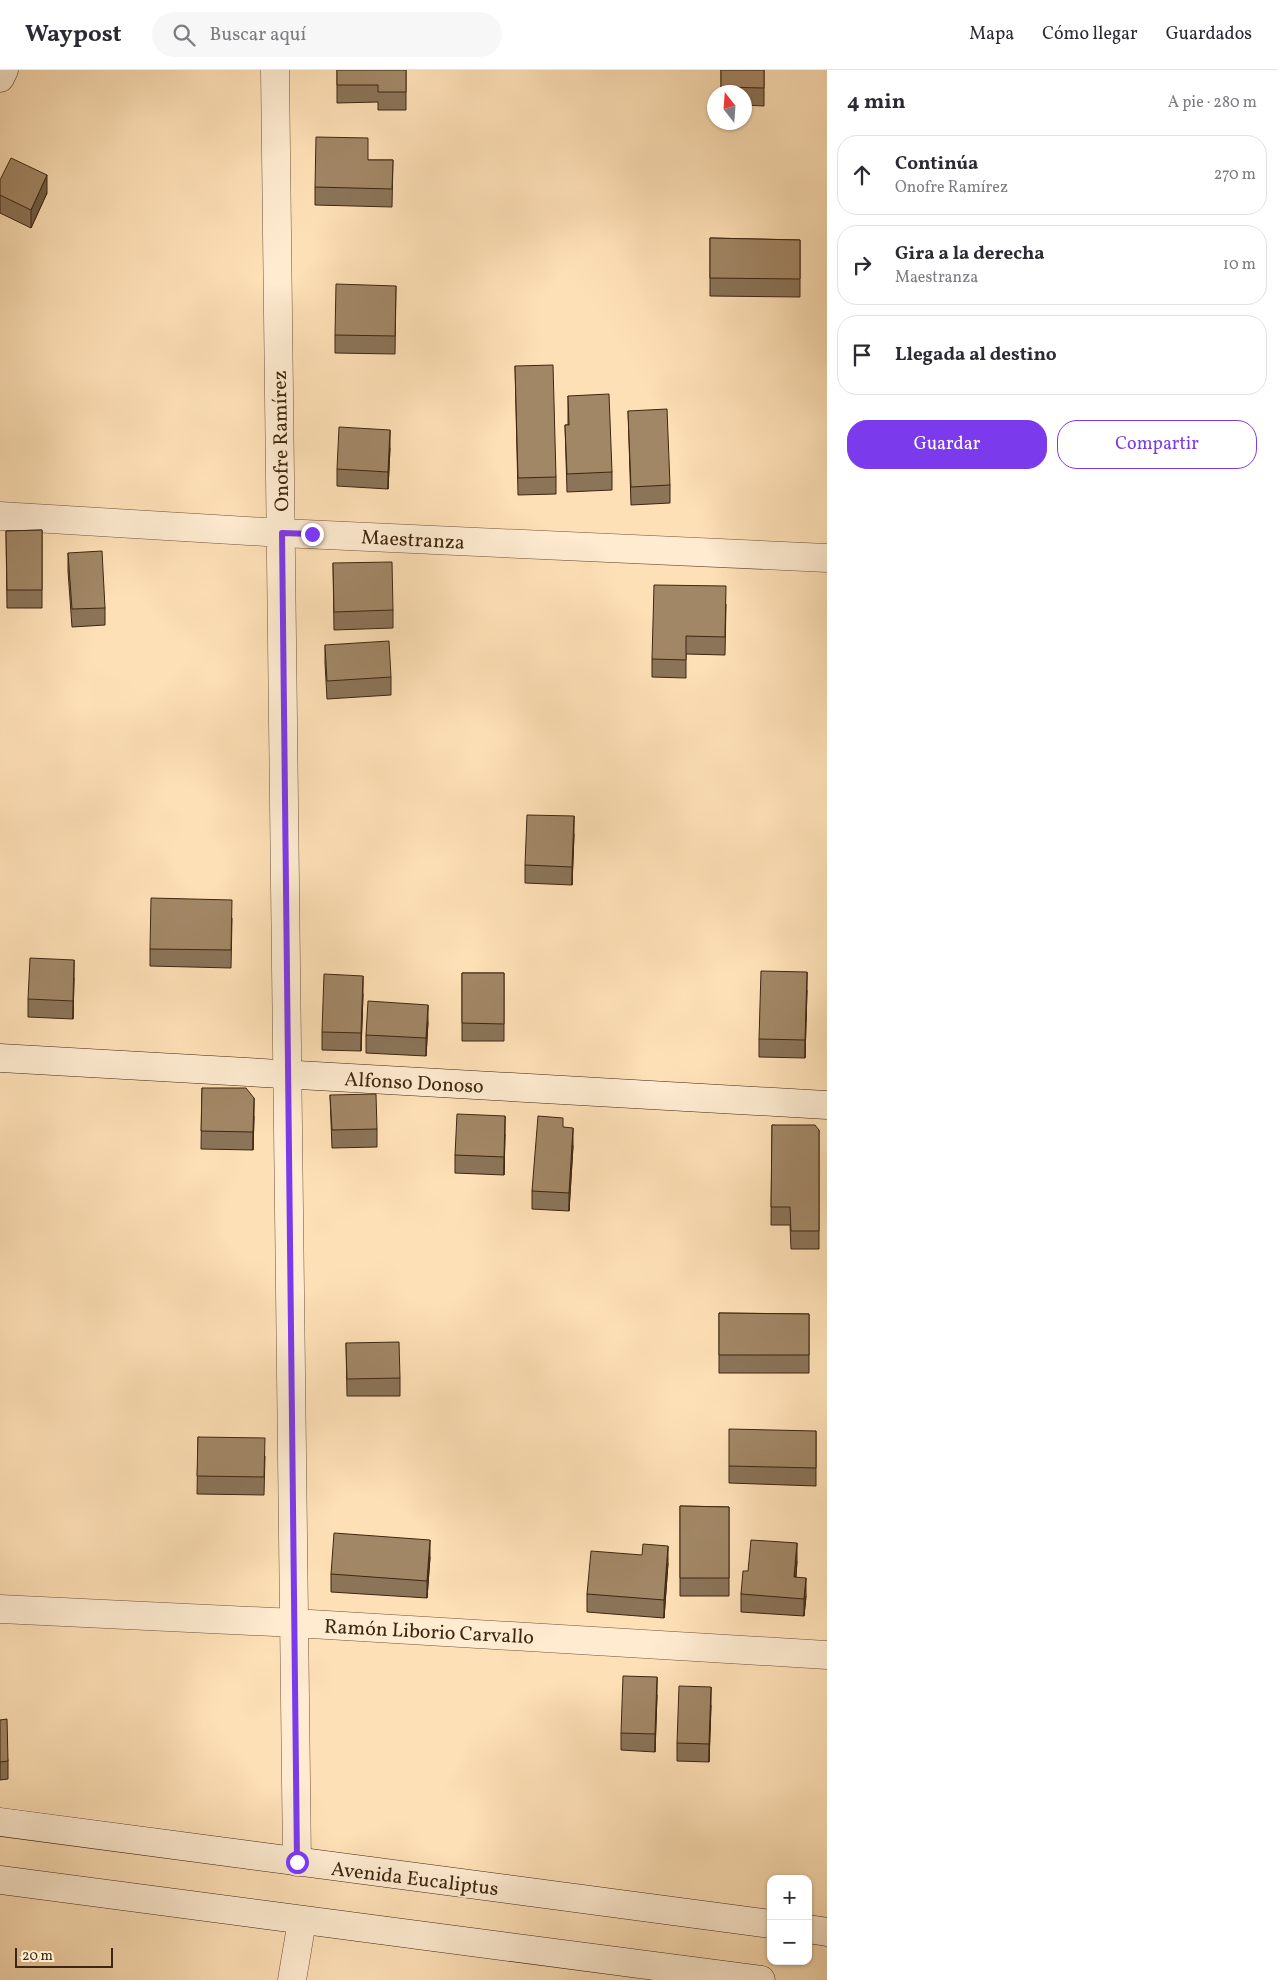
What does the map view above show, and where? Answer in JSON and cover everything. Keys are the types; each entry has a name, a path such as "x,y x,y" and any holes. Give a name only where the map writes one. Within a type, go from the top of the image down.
{"street":[{"path":"0,78 4,70"},
{"name":"Onofre Ramírez","path":"276,70 297,1862"},
{"name":"Maestranza","path":"0,516 282,533 827,558"},
{"name":"Alfonso Donoso","path":"0,1058 827,1105"},
{"name":"Ramón Liborio Carvallo","path":"0,1609 294,1623 827,1656"},
{"name":"Avenida Eucaliptus","path":"0,1822 767,1923"},
{"path":"0,1880 760,1980"},
{"path":"292,1980 302,1921"},
{"path":"812,1930 827,1932"}],"building":[{"path":"337,70 406,70 406,92 378,92 378,85 337,85"},
{"path":"721,70 764,70 764,88 752,88 752,85 721,85"},
{"path":"316,137 368,138 368,160 393,160 392,189 315,187"},
{"path":"11,158 47,175 31,210 0,195 0,180"},
{"path":"710,238 800,240 800,279 710,278"},
{"path":"336,284 396,286 395,336 335,335"},
{"path":"553,365 556,477 518,478 515,366"},
{"path":"609,394 612,472 567,474 565,425 569,425 568,396"},
{"path":"667,409 670,485 631,487 628,411"},
{"path":"339,427 390,430 388,472 337,469"},
{"path":"42,530 42,590 7,590 6,531"},
{"path":"102,551 105,608 72,609 68,553"},
{"path":"392,562 393,610 334,612 333,563"},
{"path":"654,585 726,586 725,637 686,636 686,660 652,659"},
{"path":"389,641 391,677 327,681 325,645"},
{"path":"527,815 574,816 572,867 525,865"},
{"path":"151,898 232,900 231,950 150,949"},
{"path":"30,958 74,960 73,1001 28,999"},
{"path":"761,971 807,972 805,1040 759,1039"},
{"path":"462,973 504,973 504,1024 462,1023"},
{"path":"324,974 363,976 361,1033 322,1032"},
{"path":"368,1001 428,1005 426,1038 366,1035"},
{"path":"202,1088 246,1088 254,1098 253,1132 201,1131"},
{"path":"376,1094 377,1129 332,1130 330,1095"},
{"path":"457,1114 505,1116 504,1157 455,1155"},
{"path":"538,1116 563,1118 563,1127 573,1128 569,1193 532,1191"},
{"path":"772,1125 815,1125 819,1130 819,1231 791,1231 790,1207 771,1207"},
{"path":"719,1313 809,1314 809,1355 719,1355"},
{"path":"399,1342 400,1378 347,1379 346,1343"},
{"path":"729,1429 816,1431 816,1468 729,1466"},
{"path":"198,1437 265,1438 264,1477 197,1476"},
{"path":"680,1506 729,1507 729,1578 680,1578"},
{"path":"334,1533 430,1540 427,1581 331,1574"},
{"path":"751,1540 797,1543 794,1577 806,1578 804,1599 741,1594 743,1571 748,1571"},
{"path":"643,1544 668,1546 664,1600 587,1594 591,1551 642,1555"},
{"path":"623,1676 657,1677 655,1734 621,1733"},
{"path":"679,1686 711,1687 709,1744 677,1743"},
{"path":"7,1719 8,1761 0,1762 0,1720"}],"route":[{"path":"297,1862 282,533 312,534"}]}
